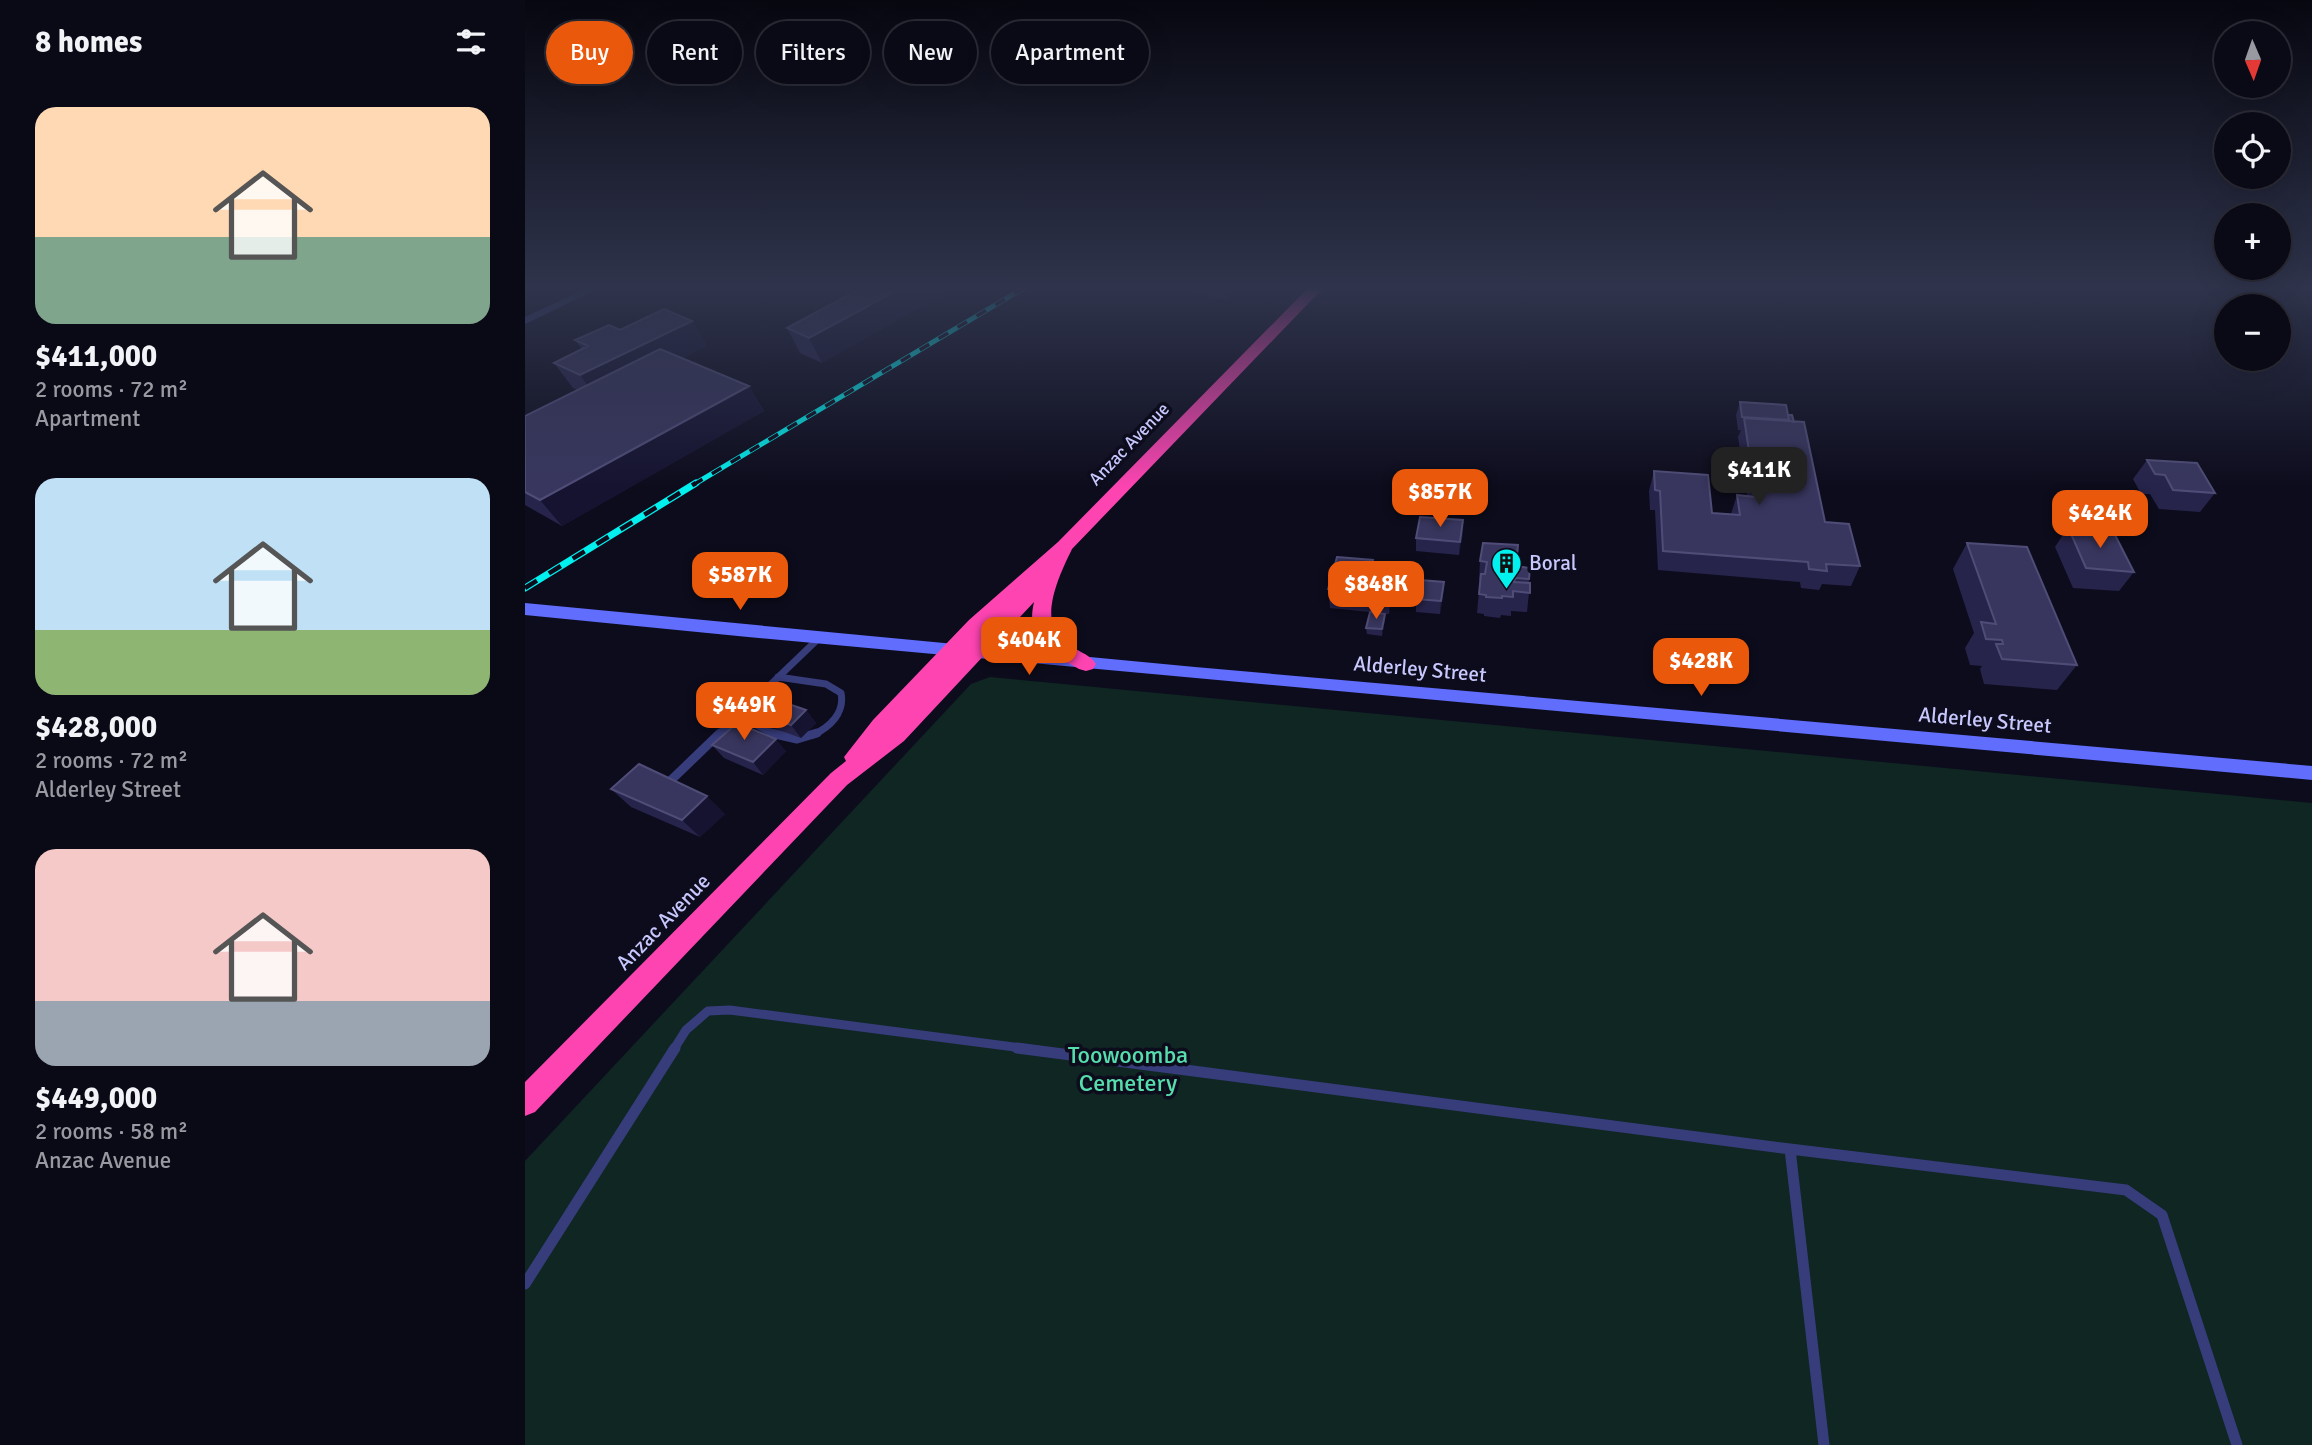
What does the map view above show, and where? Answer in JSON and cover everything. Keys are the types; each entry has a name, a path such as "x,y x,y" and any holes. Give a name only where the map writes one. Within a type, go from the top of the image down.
{"highway":[{"name":"Anzac Avenue","path":"839,779 876,728 951,650 1032,570 1064,546 1252,353"},
{"name":"Anzac Avenue","path":"525,1102 839,779 896,735 1054,567 1064,546"},
{"path":"1054,567 1040,612 1040,626 1053,647 1086,664"}],"street":[{"name":"Alderley Street","path":"525,609 1086,664 1410,690 2312,773"}],"lane":[{"path":"665,786 819,638"},
{"path":"738,715 771,733 791,740 805,740 814,737 840,712 844,701 841,693 826,684 778,677"},
{"path":"525,1283 686,1030 708,1011 730,1010 1790,1149 2126,1190 2162,1215 2237,1445"},
{"path":"1790,1149 1824,1445"}],"green space":[{"name":"Toowoomba Cemetery","path":"990,677 2312,803 2312,1445 525,1445 525,1161 971,684"}],"building":[{"path":"573,353 625,353 580,375 554,363"},
{"path":"651,353 671,353 749,386 540,500 525,492 525,416"},
{"path":"1740,402 1786,405 1789,420 1742,417"},
{"path":"1744,418 1804,422 1825,522 1849,524 1860,566 1826,564 1827,571 1809,569 1808,562 1663,551 1660,491 1655,490 1654,471 1708,475 1712,513 1740,515 1737,495 1756,497"},
{"path":"2147,460 2197,463 2215,493 2173,490 2165,475 2155,474"},
{"path":"1420,517 1463,520 1460,542 1416,538"},
{"path":"2068,527 2113,531 2134,572 2086,568"},
{"path":"1483,543 1518,545 1516,566 1530,568 1529,579 1515,578 1514,582 1530,583 1530,593 1513,591 1513,597 1502,598 1479,594 1481,574 1485,574 1487,562 1480,561"},
{"path":"1967,543 2027,547 2077,665 2002,659 1996,644 2003,644 2002,640 1986,639 1981,622 1996,624"},
{"path":"1337,557 1373,560 1370,573 1393,575 1389,594 1328,589"},
{"path":"1420,580 1444,582 1441,601 1416,599"},
{"path":"1370,612 1385,614 1382,629 1366,628"},
{"path":"762,695 806,710 791,725 746,710"},
{"path":"737,723 776,739 753,762 712,745"},
{"path":"639,764 707,796 682,820 611,789"}],"railway":[{"path":"693,485 914,353"},
{"path":"525,588 696,483"}],"place":[{"name":"Boral","path":"1506,590"}]}
